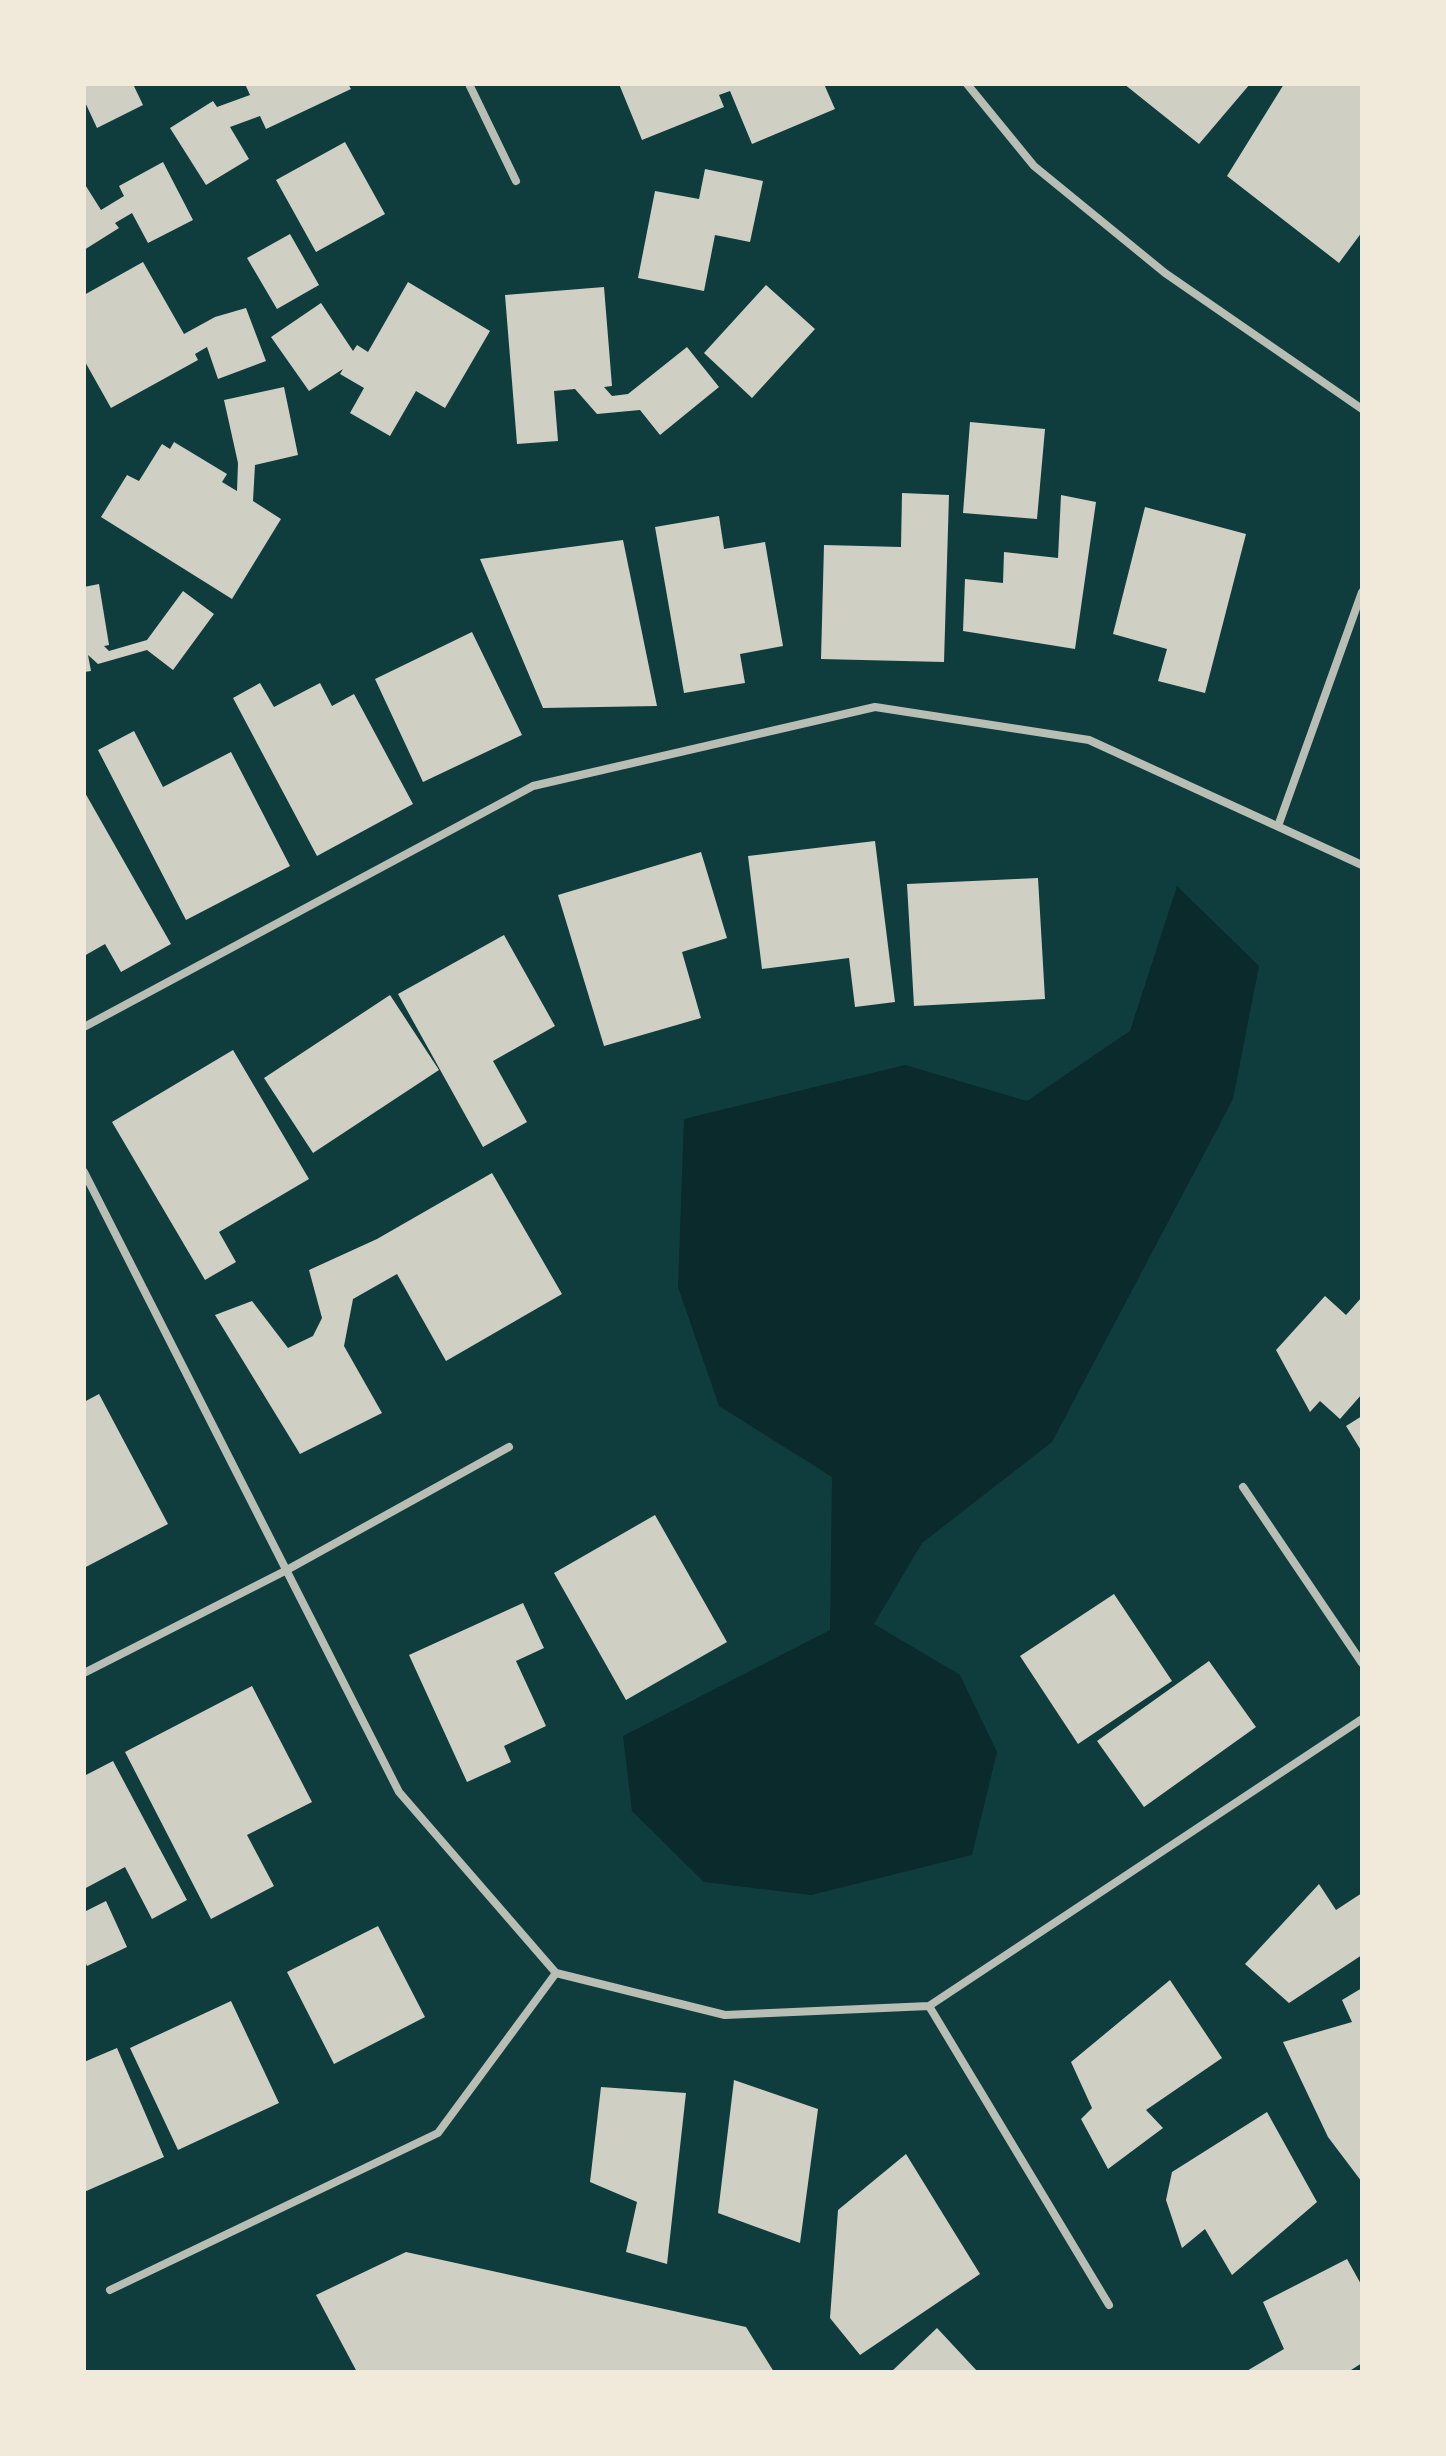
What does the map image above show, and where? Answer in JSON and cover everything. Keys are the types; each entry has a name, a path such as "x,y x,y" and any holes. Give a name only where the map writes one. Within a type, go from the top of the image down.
{"street":[{"path":"469,84 516,181"},
{"path":"967,84 1034,166 1165,273 1362,409"},
{"path":"1278,826 1362,592"},
{"path":"84,1027 533,786 875,707 1089,740 1361,862"},
{"path":"84,1172 399,1792 556,1973 725,2015 929,2006 1362,1719"},
{"path":"84,1673 285,1571 509,1447"},
{"path":"1243,1487 1362,1663"},
{"path":"110,2290 438,2133 556,1973"},
{"path":"929,2006 1109,2305"}],"water":[{"path":"1177,886 1259,966 1233,1099 1052,1442 922,1543 874,1624 960,1675 997,1752 972,1855 811,1895 704,1882 632,1811 623,1736 830,1630 832,1477 719,1406 678,1287 684,1119 905,1065 1027,1101 1130,1031"}],"building":[{"path":"84,84 133,84 143,105 97,128 84,100"},
{"path":"245,84 348,84 351,89 266,129 260,116 230,127 249,159 206,185 170,128 213,101 217,107 250,95"},
{"path":"619,84 824,84 835,109 752,144 730,91 719,95 724,107 642,140"},
{"path":"1124,84 1250,84 1199,144"},
{"path":"1284,84 1362,84 1362,232 1339,263 1227,176"},
{"path":"345,142 385,214 316,252 276,180"},
{"path":"163,162 193,220 148,243 132,213 115,223 119,228 84,250 84,183 101,210 124,196 119,186"},
{"path":"705,169 763,181 750,242 715,235 704,291 638,278 655,191 699,199"},
{"path":"290,234 319,285 277,309 247,258"},
{"path":"143,262 184,334 215,317 246,308 266,361 218,379 207,347 195,354 198,360 111,408 84,360 84,295"},
{"path":"408,282 490,331 445,408 416,391 390,436 350,413 364,388 340,374 343,369 309,391 271,337 321,303 353,351 357,345 368,352"},
{"path":"766,285 815,329 752,398 704,353"},
{"path":"604,287 612,386 604,387 612,396 628,394 687,347 719,387 660,435 640,410 597,414 575,389 554,391 558,441 517,444 505,295"},
{"path":"284,387 298,455 255,465 253,501 281,519 232,599 101,517 127,475 139,481 162,444 170,449 174,442 227,474 222,482 237,491 238,463 224,400"},
{"path":"970,422 1045,429 1037,519 963,513"},
{"path":"902,493 949,495 944,662 821,659 824,545 901,547"},
{"path":"1061,495 1096,502 1075,649 963,631 965,579 1003,583 1004,552 1058,558"},
{"path":"1145,507 1246,534 1205,693 1158,681 1167,649 1113,634"},
{"path":"719,516 724,549 765,542 783,646 740,654 745,683 684,693 655,527"},
{"path":"623,540 657,706 543,708 480,559"},
{"path":"99,584 109,645 104,646 109,651 147,640 183,591 214,614 173,670 147,650 98,664 88,655 91,671 84,672 84,587"},
{"path":"472,632 522,735 423,782 375,679"},
{"path":"260,683 274,707 320,683 332,706 354,694 413,804 317,856 233,698"},
{"path":"134,731 163,787 231,752 290,866 186,920 98,750"},
{"path":"84,791 171,944 121,972 105,944 84,956"},
{"path":"875,841 895,1002 855,1007 849,958 762,969 748,856"},
{"path":"701,852 727,938 682,952 701,1018 604,1046 558,895"},
{"path":"1038,878 1045,999 914,1006 907,884"},
{"path":"504,935 555,1026 493,1061 527,1122 483,1147 398,994"},
{"path":"390,995 439,1070 313,1153 264,1078"},
{"path":"233,1050 309,1179 219,1232 236,1262 205,1280 112,1122"},
{"path":"492,1173 562,1294 446,1361 397,1274 353,1299 344,1346 382,1413 300,1454 215,1315 252,1301 288,1348 313,1336 322,1318 309,1270 377,1239"},
{"path":"1325,1296 1346,1315 1362,1297 1362,1394 1340,1419 1320,1401 1310,1412 1276,1350"},
{"path":"99,1394 168,1524 84,1568 84,1402"},
{"path":"1362,1416 1362,1452 1346,1426"},
{"path":"655,1515 727,1642 626,1700 554,1573"},
{"path":"1114,1594 1172,1681 1078,1744 1020,1656"},
{"path":"523,1603 544,1648 516,1661 546,1726 504,1746 511,1762 467,1782 409,1655"},
{"path":"1209,1661 1256,1727 1144,1807 1097,1741"},
{"path":"252,1686 312,1802 247,1835 274,1886 211,1919 125,1752"},
{"path":"113,1761 187,1900 152,1919 125,1867 84,1889 84,1776"},
{"path":"1319,1884 1336,1910 1362,1893 1362,1955 1289,2003 1245,1964"},
{"path":"106,1901 127,1947 87,1966 84,1959 84,1912"},
{"path":"378,1926 425,2017 334,2064 287,1972"},
{"path":"1170,1980 1222,2058 1146,2110 1163,2128 1108,2169 1081,2119 1092,2108 1071,2062"},
{"path":"1362,1988 1362,2182 1328,2137 1283,2042 1352,2022 1342,2000"},
{"path":"231,2001 279,2103 178,2150 130,2048"},
{"path":"117,2048 164,2157 84,2192 84,2062"},
{"path":"734,2080 818,2109 800,2243 718,2213"},
{"path":"601,2087 686,2093 667,2264 626,2252 637,2202 590,2182"},
{"path":"1267,2112 1317,2202 1232,2275 1205,2229 1182,2248 1166,2200 1172,2172"},
{"path":"906,2154 980,2274 860,2355 830,2318 838,2210"},
{"path":"406,2252 746,2327 774,2372 357,2372 316,2295"},
{"path":"1347,2259 1362,2286 1362,2363 1348,2372 1245,2372 1284,2349 1263,2302"},
{"path":"937,2328 978,2372 891,2372"}]}
